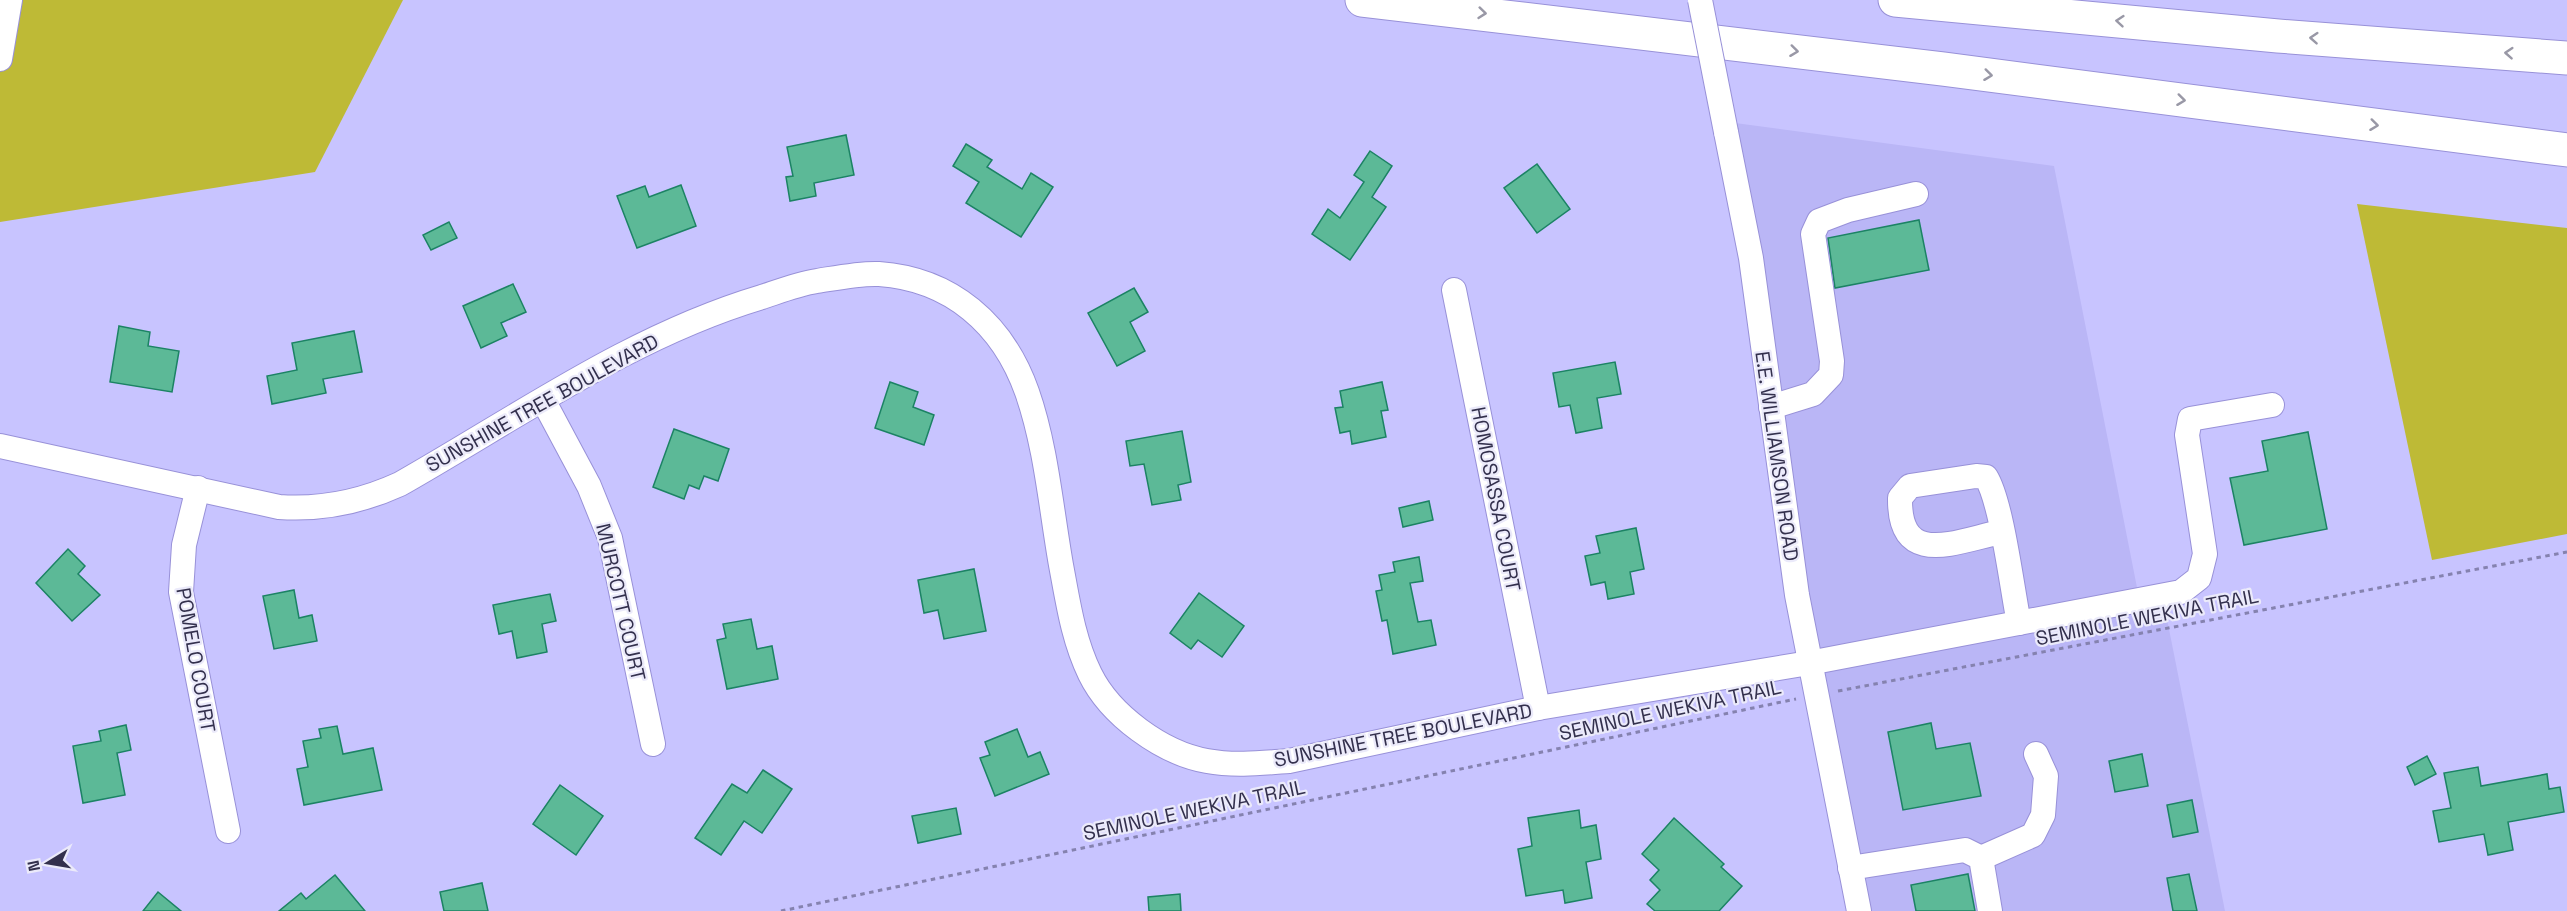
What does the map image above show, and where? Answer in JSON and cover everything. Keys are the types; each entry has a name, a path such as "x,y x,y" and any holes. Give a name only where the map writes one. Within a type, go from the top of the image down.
{"highway":[{"path":"1362,0 1943,69 2567,150"},
{"path":"1895,0 2278,36 2567,58"}],"street":[{"path":"0,59 9,0"},
{"name":"E.E. WILLIAMSON ROAD","path":"1700,0 1751,258 1789,548 1809,663 1858,911"},
{"path":"1771,407 1813,394 1831,375 1832,361 1813,234 1819,221 1848,210 1916,194"},
{"name":"SUNSHINE TREE BOULEVARD","path":"0,446 279,507 309,509 340,505 376,495 400,484 632,348 735,305 815,281 878,274 931,284 970,306 1000,340 1027,391 1041,450 1074,635 1091,677 1124,718 1163,746 1207,761 1249,764 1289,761 1538,708 1809,663 2181,592 2199,579 2205,554 2187,435 2190,418 2272,405"},
{"name":"HOMOSASSA COURT","path":"1454,290 1538,708"},
{"name":"MURCOTT COURT","path":"543,400 589,486 610,538 653,744"},
{"name":"POMELO COURT","path":"198,488 184,545 180,592 228,831"},
{"path":"2001,532 2019,623"},
{"path":"1981,858 2033,835 2043,815 2046,776 2036,754"},
{"path":"1850,868 1965,850 1981,858"},
{"path":"1981,858 1990,911"}],"path":[{"name":"SEMINOLE WEKIVA TRAIL","path":"781,911 1816,695 2567,552"}],"shaded area":[{"path":"0,0 403,0 315,172 0,222"},
{"path":"1735,123 2054,166 2143,618 2166,614 2225,911 1869,911 1800,546 1761,256"},
{"path":"2357,204 2567,228 2567,534 2432,560"}],"building":[{"path":"846,135 854,175 814,183 816,196 790,201 786,177 793,176 787,147"},
{"path":"966,144 992,160 987,167 1022,189 1031,173 1053,187 1021,237 966,203 979,182 953,166"},
{"path":"1370,151 1392,166 1372,197 1386,207 1350,260 1312,234 1328,209 1340,218 1364,182 1354,175"},
{"path":"1537,164 1570,209 1537,233 1504,188"},
{"path":"681,185 696,226 637,248 617,196 645,186 649,197"},
{"path":"1919,220 1929,270 1835,288 1828,238"},
{"path":"449,222 457,238 431,250 423,235"},
{"path":"513,284 526,312 501,323 507,336 481,348 463,306"},
{"path":"1134,288 1148,312 1130,322 1145,351 1117,366 1088,313"},
{"path":"119,326 150,332 148,346 179,351 172,392 110,382"},
{"path":"354,331 362,372 323,379 326,393 272,404 267,376 297,370 292,343"},
{"path":"1615,362 1621,394 1597,398 1602,428 1576,433 1570,405 1559,407 1553,373"},
{"path":"890,382 918,392 913,407 934,415 924,445 875,428"},
{"path":"1382,382 1388,410 1381,411 1386,437 1352,444 1350,431 1340,433 1335,408 1343,407 1340,391"},
{"path":"674,429 729,449 718,481 704,476 699,489 689,485 684,499 653,487"},
{"path":"1182,431 1191,482 1178,485 1181,500 1152,505 1144,464 1130,466 1126,441"},
{"path":"2308,432 2327,529 2244,545 2230,478 2268,471 2262,441"},
{"path":"1429,501 1433,520 1403,527 1399,508"},
{"path":"1636,528 1644,569 1630,572 1634,594 1608,599 1605,582 1591,585 1585,556 1600,553 1596,536"},
{"path":"68,549 85,566 78,574 100,595 72,621 36,583"},
{"path":"1419,557 1423,581 1410,583 1418,622 1431,620 1436,645 1393,654 1387,620 1382,621 1376,591 1382,590 1379,575 1395,572 1393,562"},
{"path":"974,569 986,631 944,639 938,610 924,613 918,580"},
{"path":"294,590 299,618 312,615 317,641 274,649 263,596"},
{"path":"1199,593 1244,626 1222,657 1198,640 1191,649 1170,633"},
{"path":"550,594 556,621 542,624 547,652 517,658 512,631 499,634 493,605"},
{"path":"751,619 757,649 772,646 778,679 727,689 717,640 726,638 723,624"},
{"path":"1931,723 1936,749 1970,743 1981,796 1903,810 1888,732"},
{"path":"126,725 131,750 117,753 125,795 83,803 73,746 101,741 99,731"},
{"path":"337,726 343,754 373,748 382,790 304,805 297,769 308,767 303,741 321,738 319,729"},
{"path":"1017,729 1028,757 1040,752 1049,774 995,796 980,758 990,755 985,742"},
{"path":"2142,754 2148,786 2115,792 2109,761"},
{"path":"2427,756 2436,774 2415,785 2407,767"},
{"path":"2478,767 2481,786 2547,774 2549,789 2560,787 2564,812 2508,822 2513,850 2488,855 2484,834 2439,842 2433,811 2451,808 2444,773"},
{"path":"763,770 792,789 762,833 744,821 721,855 695,838 732,784 747,793"},
{"path":"560,785 603,816 576,855 533,824"},
{"path":"2192,800 2198,832 2173,837 2167,805"},
{"path":"956,808 961,834 918,843 912,816"},
{"path":"1579,810 1581,828 1596,825 1601,859 1586,862 1592,898 1565,903 1563,890 1526,896 1518,849 1532,846 1528,818"},
{"path":"1674,818 1724,864 1721,867 1742,886 1719,911 1655,911 1647,904 1660,890 1650,880 1659,870 1642,854"},
{"path":"1968,874 1975,911 1916,911 1911,885"},
{"path":"2189,874 2197,911 2173,911 2167,878"},
{"path":"335,875 365,911 279,911 301,893 306,899"},
{"path":"482,883 488,911 444,911 440,892"},
{"path":"158,892 181,911 143,911"},
{"path":"1180,894 1181,911 1149,911 1148,897"}]}
